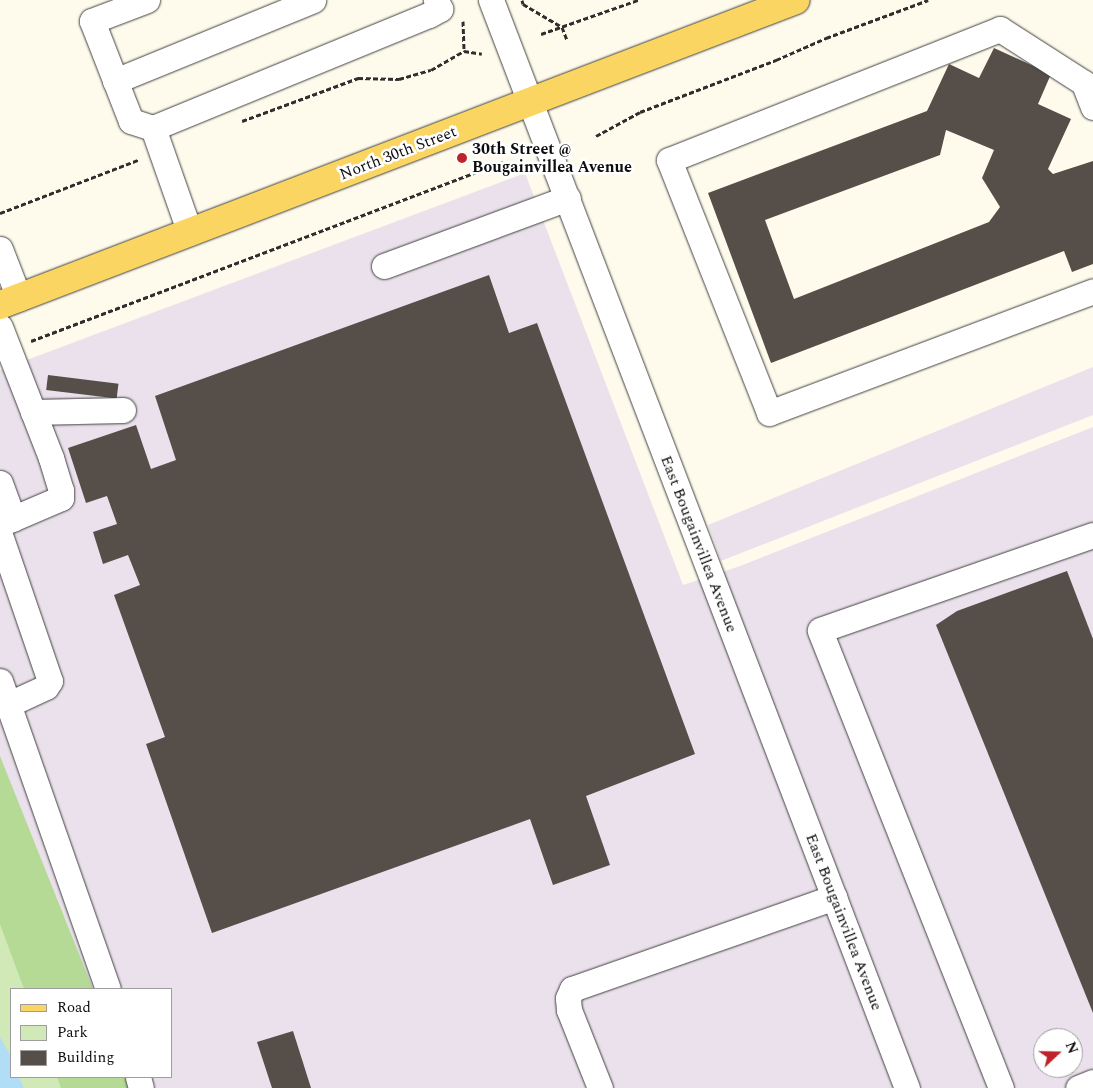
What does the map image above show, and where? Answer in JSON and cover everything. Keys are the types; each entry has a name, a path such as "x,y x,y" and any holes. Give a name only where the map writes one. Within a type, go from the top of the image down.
{"main road":[{"name":"North 30th Street","path":"9,302 796,0"}],"street":[{"path":"147,0 92,21 131,121 157,140 190,233"},
{"path":"115,81 313,0"},
{"name":"East Bougainvillea Avenue","path":"491,0 907,1088"},
{"path":"157,140 423,7"},
{"path":"1093,107 1088,81 1000,29 669,160 769,413 1093,291"},
{"path":"384,266 568,198"},
{"path":"0,249 9,302"},
{"path":"4,338 61,490 61,498 4,526"},
{"path":"33,412 123,410"},
{"path":"0,483 4,526 50,681 46,687 9,704"},
{"path":"1001,1088 820,630 1093,535"},
{"path":"0,681 108,988"},
{"path":"600,1088 569,1010 568,998 572,988 834,897"},
{"path":"1078,1088 1093,1082"}],"path":[{"path":"522,0 523,4 562,27 567,40"},
{"path":"541,34 638,0"},
{"path":"596,136 640,112 776,60 826,38 928,0"},
{"path":"462,21 464,51"},
{"path":"233,124 358,78 399,79 431,70 464,51 482,54"},
{"path":"0,213 157,140"},
{"path":"4,338 503,162"}],"shaded area":[{"path":"525,173 683,585 740,566 1093,427 1093,1088 104,1088 100,1078 172,1078 172,988 67,988 0,813 0,370"},
{"path":"1093,367 1093,415 721,561 708,525"}],"green space":[{"path":"0,756 93,988 24,988 0,924"},
{"path":"0,813 67,988 10,988 10,1078 100,1078 104,1088 0,1088"},
{"path":"57,1078 131,1078 152,1088 61,1088"}],"water":[{"path":"0,1037 10,1055 10,1078 19,1078 24,1088 0,1088"}],"building":[{"path":"994,48 1051,74 1038,104 1071,119 1048,169 1053,174 1093,161 1093,264 1072,272 1064,251 771,363 708,193 927,111 949,64 979,78","holes":["946,130 994,150 982,178 1000,207 989,222 794,299 765,220 940,155"]},
{"path":"489,275 509,333 537,323 695,754 586,796 610,865 553,885 530,819 212,933 146,744 165,737 114,595 140,585 128,555 103,564 93,532 117,524 107,496 86,503 68,448 136,425 151,469 176,460 155,396"},
{"path":"48,375 118,384 117,399 46,390"},
{"path":"1067,571 1093,639 1093,1013 936,625 957,611"},
{"path":"293,1031 311,1088 272,1088 257,1042"}],"place":[{"name":"30th Street @ Bougainvillea Avenue","path":"462,158"}]}
